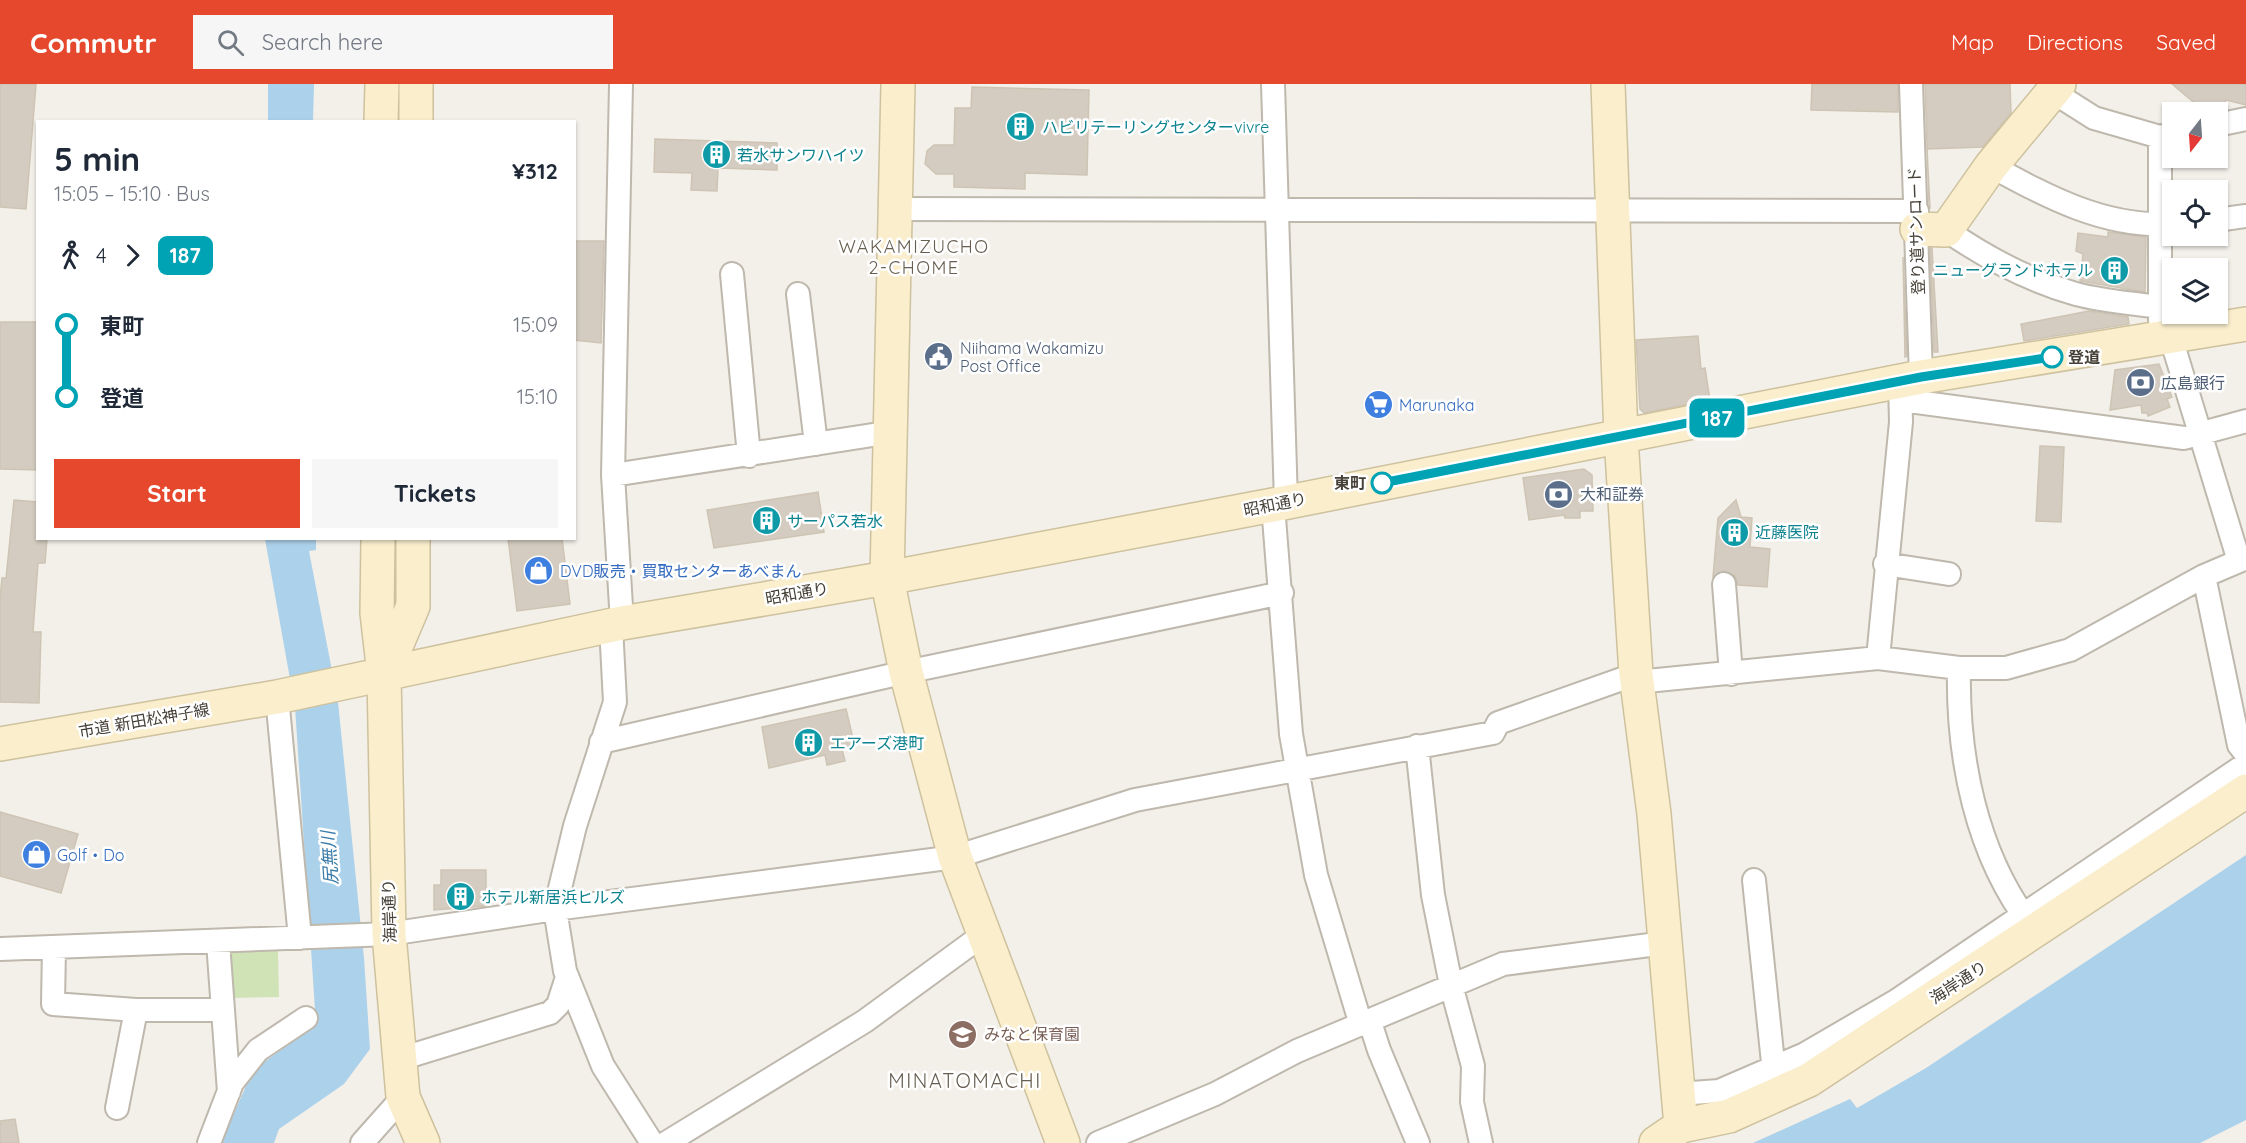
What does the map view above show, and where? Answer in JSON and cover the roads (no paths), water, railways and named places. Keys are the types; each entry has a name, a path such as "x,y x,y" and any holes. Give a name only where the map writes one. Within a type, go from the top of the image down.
{"street":[{"path":"381,120 382,84"},
{"path":"416,84 416,120"},
{"path":"621,84 613,475 615,702 575,826 555,909 567,977 603,1066 652,1143"},
{"path":"898,84 892,432 886,578 906,672 955,857 1063,1143"},
{"path":"1273,84 1282,593 1291,734 1316,875 1365,1023 1379,1050 1418,1143"},
{"path":"1608,84 1621,437 1637,678 1654,814 1665,943 1671,1121"},
{"name":"登り道サンロード","path":"1878,658 1885,564 1927,223 1911,84"},
{"path":"1927,223 1991,166 2056,88 2094,118 2162,135"},
{"path":"2228,123 2246,119"},
{"path":"1991,166 2057,202 2122,223 2162,224"},
{"path":"895,209 1277,212 1612,210 1927,223 2037,280 2077,294 2159,307"},
{"path":"2228,218 2246,216"},
{"path":"0,949 376,935 555,909 955,857 1135,800 1417,746 1493,734 1498,723 1637,678 1731,674 1878,658 1959,668 2006,668 2070,650 2204,576 2243,559 2166,339 2159,307 2165,246"},
{"path":"732,274 750,456"},
{"path":"798,294 816,444"},
{"name":"昭和通り","path":"340,684 616,624 886,578 1621,437 2246,324"},
{"path":"1908,386 2184,438 2246,421"},
{"path":"613,475 750,456 892,432"},
{"name":"海岸通り","path":"378,540 377,613 384,674 376,935 400,1059 403,1097 423,1143"},
{"path":"384,674 413,606 414,540"},
{"path":"1885,564 1949,574"},
{"path":"2204,576 2239,745 2246,754"},
{"path":"1724,585 1731,674"},
{"path":"602,742 906,672 1282,593"},
{"path":"1959,668 1958,709 1964,767 2005,889 2029,923 2246,764"},
{"name":"市道 新田松神子線","path":"0,744 283,696 340,684"},
{"path":"283,696 305,938"},
{"path":"1417,746 1433,895 1451,985 1473,1066 1472,1102 1481,1143"},
{"name":"海岸通り","path":"1671,1121 1728,1116 1775,1081 1809,1080 2029,923 2246,791"},
{"path":"1754,880 1775,1081"},
{"path":"666,1143 865,1022 984,934"},
{"path":"218,942 229,1092"},
{"path":"1098,1143 1215,1094 1297,1052 1503,964 1665,943"},
{"path":"54,947 53,1004 136,1010 222,1010"},
{"path":"400,1059 550,1013 558,1005 567,977"},
{"path":"117,1108 136,1010"},
{"path":"208,1143 232,1083 258,1050 306,1018"},
{"path":"362,1143 403,1097"}],"water":[{"path":"268,84 314,84 313,120 268,120"},
{"name":"尻無川","path":"265,540 316,540 316,550 309,551 338,702 364,958 370,1049 344,1084 279,1129 274,1143 221,1143 253,1070 316,1025 295,707"},
{"path":"2246,855 2246,1120 2200,1143 1753,1143 1850,1099 1857,1108 1926,1068"}],"place":[{"name":"ハビリテーリングセンターvivre","path":"1021,127"},
{"name":"若水サンワハイツ","path":"716,155"},
{"name":"ニューグランドホテル","path":"2114,270"},
{"name":"Niihama Wakamizu Post Office","path":"939,357"},
{"name":"登道","path":"2052,357"},
{"name":"広島銀行","path":"2140,383"},
{"name":"Marunaka","path":"1378,405"},
{"name":"東町","path":"1382,483"},
{"name":"大和証券","path":"1559,494"},
{"name":"サーパス若水","path":"766,521"},
{"name":"近藤医院","path":"1734,532"},
{"name":"DVD販売・買取センターあべまん","path":"539,571"},
{"name":"エアーズ港町","path":"809,743"},
{"name":"Golf・Do","path":"36,855"},
{"name":"ホテル新居浜ヒルズ","path":"460,897"},
{"name":"みなと保育園","path":"963,1034"}],"district":[{"name":"WAKAMIZUCHO 2-CHOME","path":"914,258"},
{"name":"MINATOMACHI","path":"965,1081"}]}
